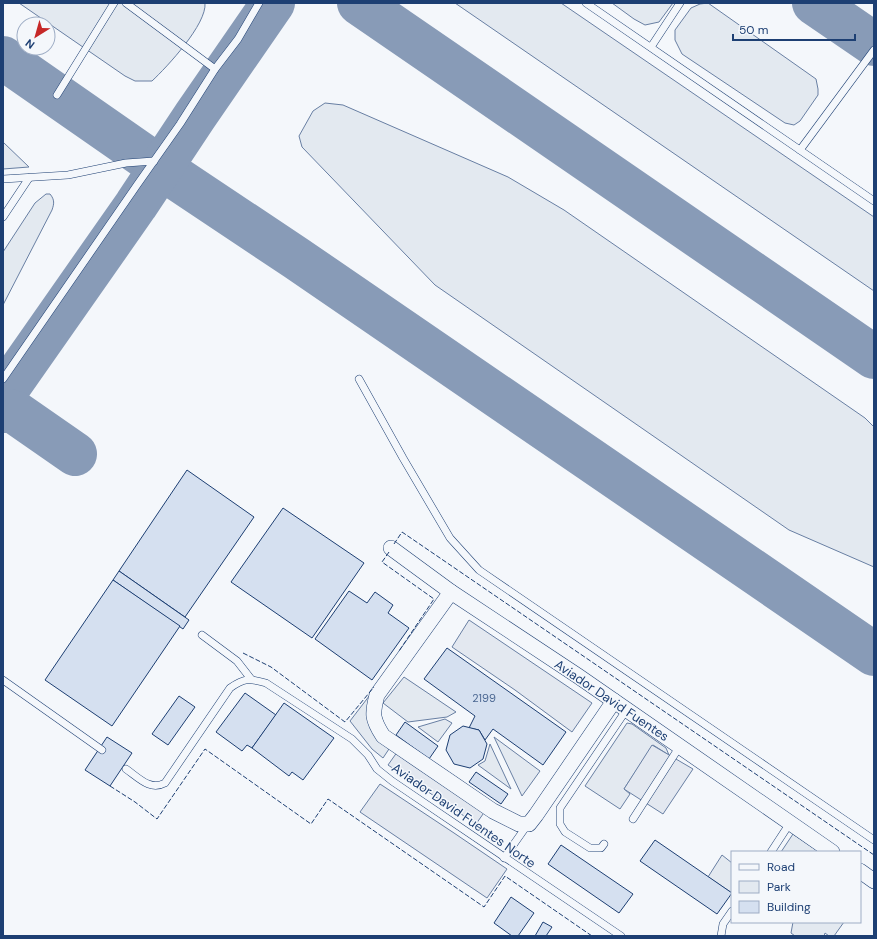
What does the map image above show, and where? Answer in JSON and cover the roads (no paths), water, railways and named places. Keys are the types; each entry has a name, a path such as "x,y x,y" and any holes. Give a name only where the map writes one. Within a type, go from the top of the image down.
{"street":[{"name":"Aviador David Fuentes","path":"391,548 451,592 680,746 831,851"},
{"path":"451,592 377,695 373,712 374,720 384,736 391,742 493,811 519,824 529,824 614,701"},
{"path":"861,872 874,881"}],"lane":[{"path":"57,95 114,3"},
{"path":"126,3 215,69"},
{"path":"3,379 180,124 215,69 238,39 259,3"},
{"path":"586,3 874,201"},
{"path":"651,47 680,3"},
{"path":"800,150 874,50"},
{"path":"3,179 68,175 126,163 154,161"},
{"path":"3,217 29,178"},
{"path":"359,379 450,538 479,570 874,840"},
{"path":"126,769 152,786 160,786 165,783 230,688 239,682 251,679 237,661 202,635"},
{"name":"Aviador David Fuentes Norte","path":"251,679 266,683 352,738 360,745 377,769 384,776 621,936"},
{"path":"3,680 102,750"},
{"path":"604,844 601,848 590,848 566,832 560,824 560,808 627,710"},
{"path":"633,818 680,746"},
{"path":"510,820 516,834 512,846"},
{"path":"773,851 790,823"},
{"path":"504,858 529,824"},
{"path":"721,936 723,924 731,912"}]}
